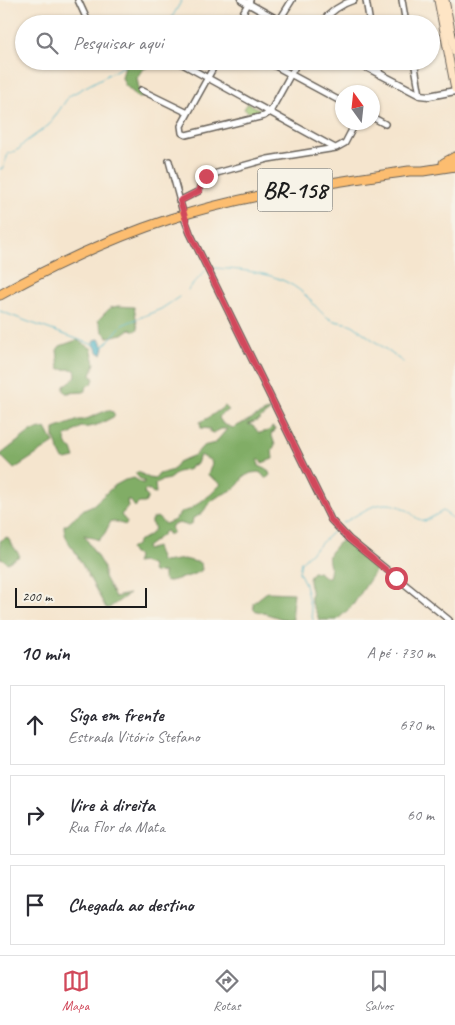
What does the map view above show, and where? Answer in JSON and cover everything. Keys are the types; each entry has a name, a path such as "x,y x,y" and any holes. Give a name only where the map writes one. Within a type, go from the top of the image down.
{"highway":[{"path":"444,163 455,157"},
{"name":"BR-158","path":"0,295 101,245 183,215 290,190 409,171 455,161"},
{"name":"BR-158","path":"409,171 423,171 455,166"}],"main road":[{"path":"438,0 455,90"},
{"path":"445,0 455,51"}],"street":[{"path":"78,0 85,15"},
{"path":"285,15 292,0"},
{"path":"329,15 342,5 354,0"},
{"path":"366,0 368,15"},
{"path":"402,0 404,15"},
{"path":"241,15 247,1 270,15"},
{"path":"193,70 336,148"},
{"path":"212,70 181,126 182,132 186,135 264,116 270,112 293,70"},
{"path":"283,70 335,98"},
{"path":"372,70 420,95 428,96 455,90"},
{"path":"379,70 380,74"},
{"path":"416,70 420,95"},
{"path":"142,90 188,114"},
{"path":"380,121 385,124"},
{"path":"180,201 199,191 203,178 211,174 268,159 336,148 345,143 352,130"},
{"path":"169,161 183,215 190,233 331,520 349,539 449,620"}],"green space":[{"path":"124,70 142,70 137,78 139,89 145,97 139,98 125,85 122,78"},
{"path":"248,103 264,112 252,114 244,109"},
{"path":"118,306 134,307 138,329 136,331 130,329 123,334 108,337 103,332 98,320 110,308"},
{"path":"77,340 91,348 95,363 91,375 94,379 84,392 66,393 64,386 75,378 76,374 75,370 59,368 57,350 60,346"},
{"path":"225,406 229,410 221,414 219,418 223,424 233,428 271,409 257,421 248,424 253,426 259,433 268,431 272,427 275,429 271,433 275,445 272,450 273,459 262,463 261,460 258,460 259,466 268,470 270,475 266,479 260,472 251,473 243,477 234,489 217,497 202,513 193,518 192,524 188,526 175,524 171,527 173,532 171,534 168,534 167,531 164,532 146,547 147,550 156,547 161,561 164,562 184,559 201,563 202,570 199,572 166,582 164,572 153,573 151,565 142,562 136,563 137,555 133,554 130,549 139,540 148,536 155,528 151,520 157,517 165,524 175,520 181,512 189,510 210,495 221,484 208,475 212,463 200,455 197,464 191,466 190,469 178,472 169,479 155,484 156,493 153,494 149,490 145,490 144,493 148,497 145,503 139,503 135,507 130,500 127,500 128,507 121,515 127,522 126,525 111,521 99,540 84,535 104,568 104,577 115,597 129,594 109,608 106,608 65,535 64,525 67,525 84,509 93,505 114,486 125,480 134,478 144,484 144,481 135,473 138,472 155,479 159,474 173,470 178,462 195,455 203,446 215,443 227,429 221,429 213,433 210,432 210,429 201,428 200,422"},
{"path":"108,410 113,412 115,416 94,426 81,427 67,435 65,438 67,444 72,449 75,458 66,460 62,458 54,438 54,429"},
{"path":"46,428 54,443 14,469 0,455 31,431"},
{"path":"7,537 20,556 7,563 2,558 0,559 0,541"},
{"path":"344,540 357,549 376,570 353,605 337,620 319,620 311,602 309,578 313,572 329,577 329,555 337,544"},
{"path":"267,592 294,593 293,620 286,620 254,610 253,603"}],"water":[{"path":"99,339 104,347 102,354 99,353 93,343 94,340"}],"waterway":[{"path":"173,15 182,0"},
{"path":"0,169 3,168 8,154 19,149 24,143 49,125 69,96 117,70"},
{"path":"214,268 261,273 294,286 328,318 354,326 403,362"},
{"path":"188,290 205,271"},
{"path":"103,347 122,325 161,309 179,297"},
{"path":"0,311 94,345"},
{"path":"343,523 373,507 388,504 405,509 416,518 425,521 443,511 455,520"},
{"path":"313,620 305,584 299,572 301,562 335,530"}],"route":[{"path":"206,176 201,182 199,191 180,201 184,220 190,233 331,520 349,539 396,578"}]}
